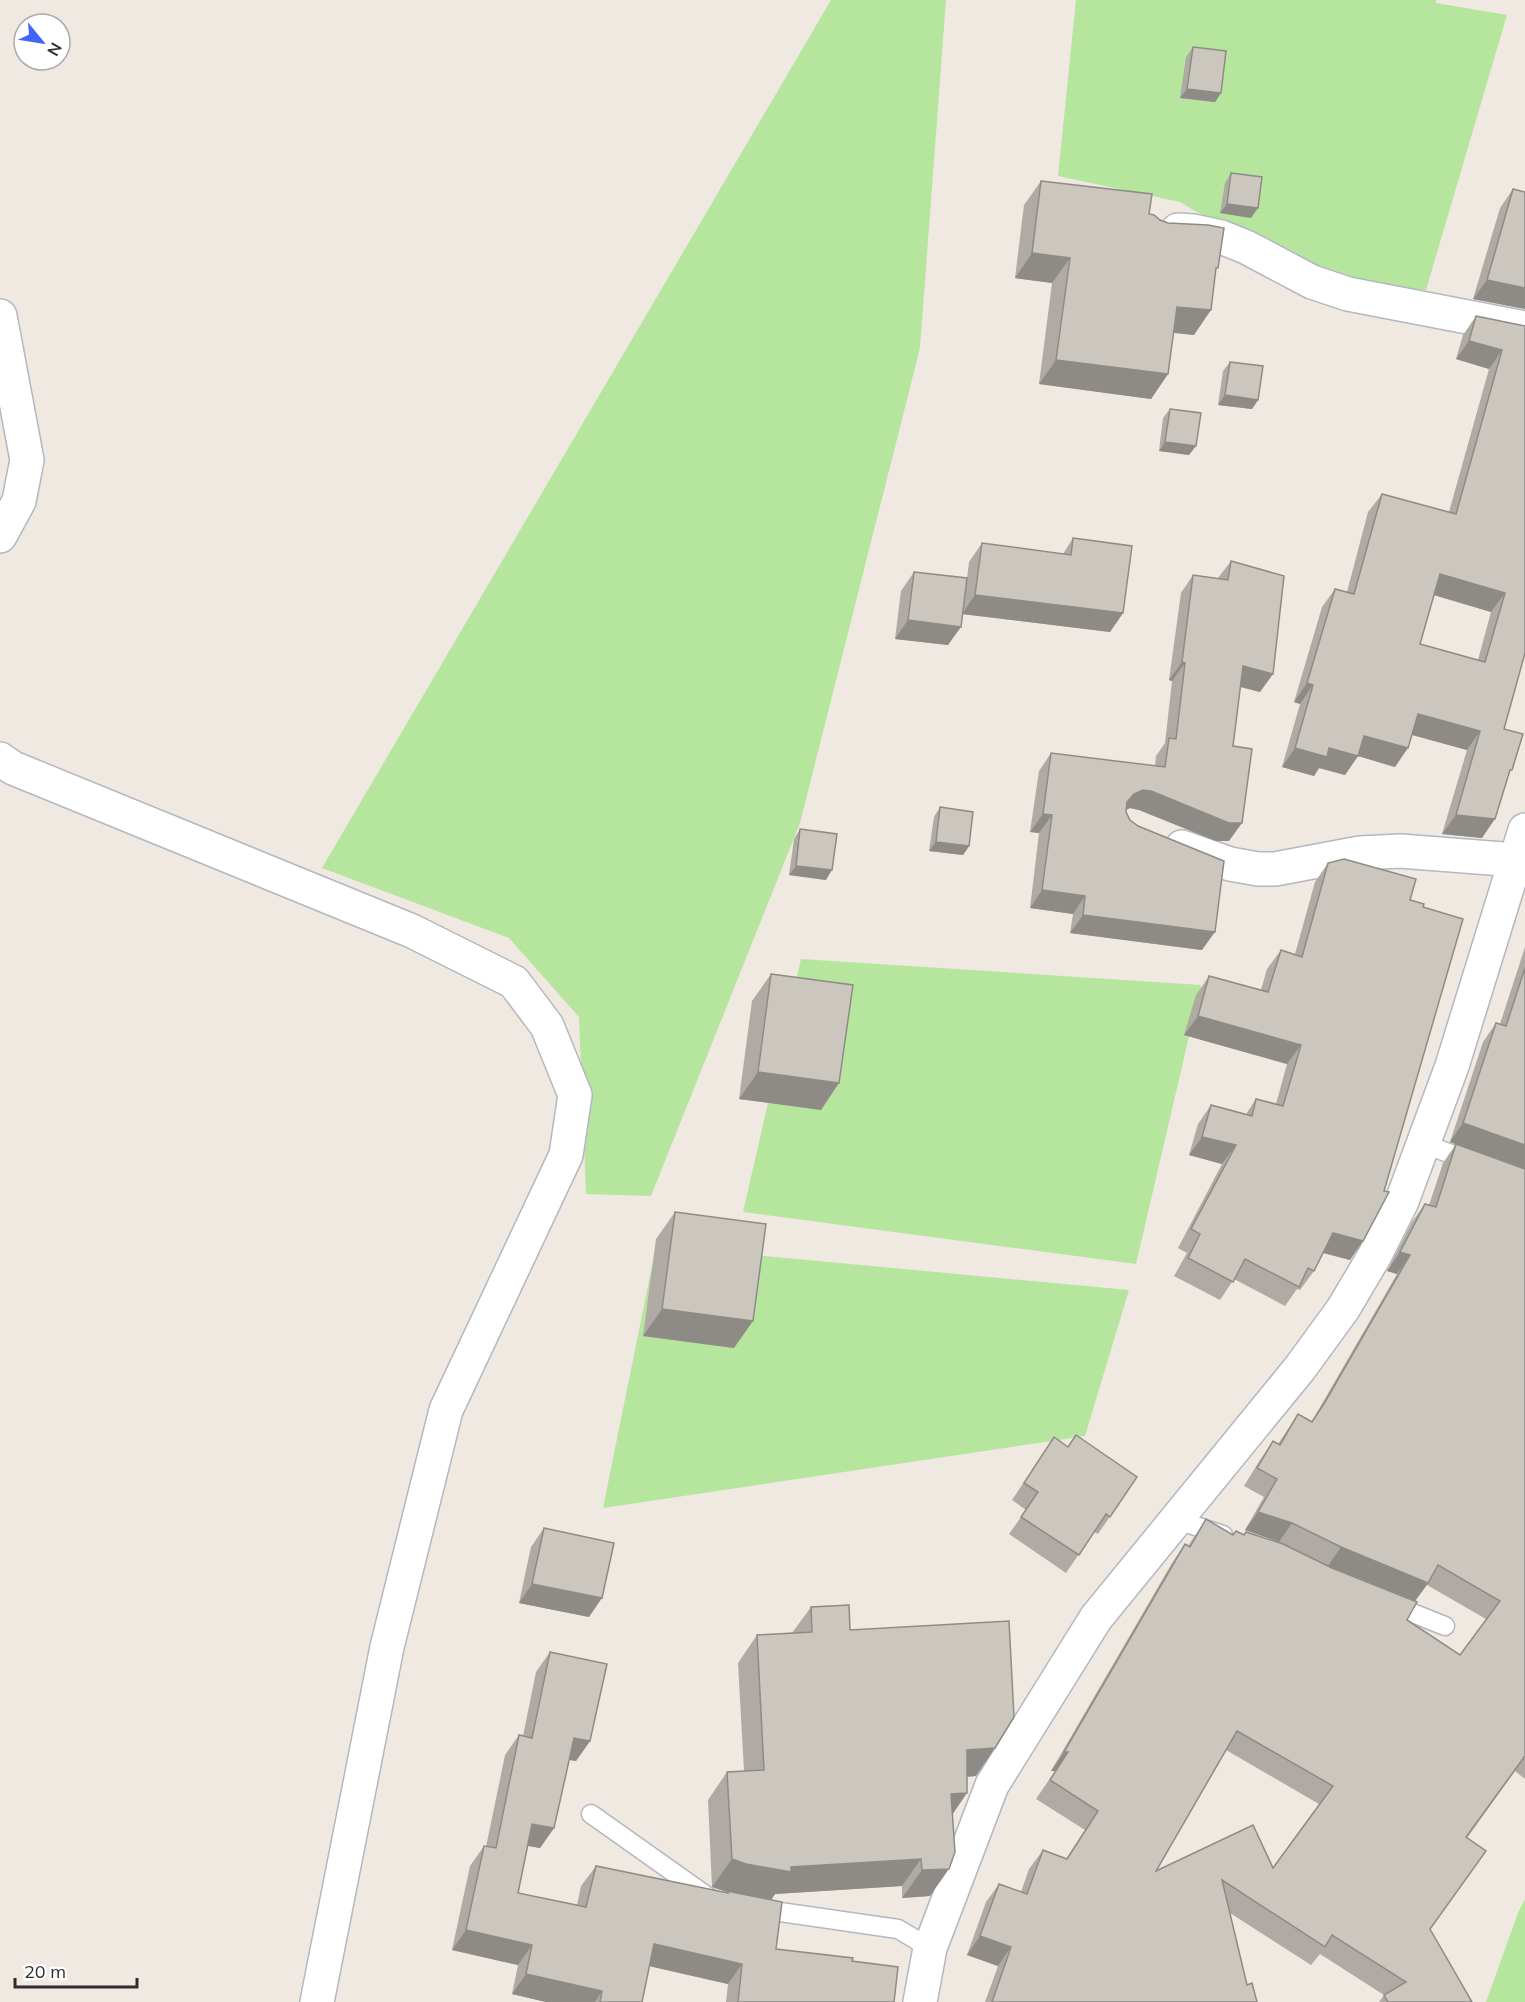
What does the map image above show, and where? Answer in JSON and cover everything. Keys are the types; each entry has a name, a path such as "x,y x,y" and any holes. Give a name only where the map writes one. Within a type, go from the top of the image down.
{"street":[{"path":"1152,229 1192,231 1221,237 1312,282 1347,294 1525,328"},
{"path":"0,316 27,460 19,501 0,536"},
{"path":"0,759 13,768 412,931 514,982 547,1026 575,1095 566,1155 446,1410 387,1647 317,2002"},
{"path":"920,2002 930,1948 992,1785 1096,1618 1300,1368 1343,1309 1375,1255 1402,1201 1452,1066 1521,845 1360,853 1275,869 1258,869 1230,864 1159,838"}],"lane":[{"path":"1424,1144 1491,1168"},
{"path":"1177,1520 1241,1541"},
{"path":"1374,1597 1445,1626"},
{"path":"591,1814 707,1898 724,1903"},
{"path":"745,1907 898,1929 930,1948"}],"green space":[{"path":"831,0 946,0 920,348 800,823 651,1196 586,1194 579,1017 509,938 322,868"},
{"path":"1076,0 1436,0 1436,3 1507,15 1426,290 1312,282 1180,202 1058,176"},
{"path":"801,959 1201,985 1136,1264 743,1212"},
{"path":"656,1246 1129,1290 1085,1436 603,1508"},
{"path":"1525,1899 1525,2002 1486,2002 1518,1913"}],"building":[{"path":"1193,47 1226,51 1221,93 1187,89"},
{"path":"1231,173 1262,177 1258,208 1227,204"},
{"path":"1041,181 1152,194 1149,214 1160,220 1168,223 1224,228 1211,310 1177,307 1168,374 1056,360 1070,258 1032,253"},
{"path":"1513,189 1525,192 1525,288 1487,280"},
{"path":"1476,316 1525,326 1525,653 1504,729 1523,734 1495,819 1456,815 1480,731 1418,714 1408,748 1364,736 1358,756 1329,748 1327,757 1295,748 1313,685 1307,683 1335,589 1354,594 1382,494 1456,514 1502,350 1469,341","holes":["1440,574 1505,593 1485,662 1420,644"]},
{"path":"1230,362 1263,366 1258,400 1225,395"},
{"path":"1170,409 1201,413 1196,446 1165,442"},
{"path":"1073,538 1132,546 1123,613 975,595 982,543 1071,555"},
{"path":"1231,561 1284,576 1273,674 1243,666 1233,746 1252,749 1242,823 1229,823 1151,791 1143,790 1134,794 1127,802 1126,812 1130,820 1138,826 1224,861 1215,932 1083,915 1085,896 1042,890 1052,815 1043,814 1051,753 1165,767 1169,738 1176,739 1185,663 1182,662 1193,575 1228,580"},
{"path":"914,572 967,578 961,627 908,620"},
{"path":"940,807 973,812 969,846 936,842"},
{"path":"800,829 837,834 832,870 796,866"},
{"path":"1344,859 1416,879 1410,900 1424,904 1423,907 1463,919 1384,1191 1389,1192 1363,1241 1333,1233 1314,1271 1308,1268 1299,1287 1245,1259 1233,1282 1188,1258 1200,1234 1191,1229 1236,1145 1202,1137 1211,1105 1252,1116 1256,1099 1283,1106 1301,1045 1198,1016 1209,976 1268,992 1281,950 1302,957 1328,863"},
{"path":"1525,968 1525,1145 1463,1123 1496,1023 1506,1026"},
{"path":"771,974 853,985 839,1083 758,1072"},
{"path":"1456,1144 1525,1169 1525,1756 1466,1837 1486,1851 1430,1929 1472,2002 1388,2002 1384,1995 1406,1982 1332,1935 1325,1947 1222,1880 1247,1985 1252,1983 1257,2002 992,2002 1011,1947 980,1936 999,1884 1027,1894 1043,1850 1067,1859 1098,1811 1050,1780 1185,1544 1190,1547 1206,1519 1233,1535 1236,1531 1244,1535 1246,1532 1283,1544 1332,1568 1417,1602 1407,1620 1460,1655 1500,1601 1438,1565 1428,1583 1341,1547 1292,1523 1258,1512 1277,1479 1257,1468 1273,1441 1280,1445 1298,1414 1312,1422 1410,1255 1400,1252 1425,1204 1436,1207","holes":["1237,1731 1333,1786 1273,1868 1253,1825 1156,1871"]},
{"path":"675,1212 766,1224 753,1321 662,1309"},
{"path":"1076,1435 1137,1477 1110,1517 1106,1514 1079,1555 1021,1517 1038,1492 1024,1483 1054,1437 1068,1447"},
{"path":"544,1528 614,1543 602,1598 532,1584"},
{"path":"849,1605 850,1630 1009,1621 1014,1717 995,1748 967,1750 967,1793 951,1794 955,1852 949,1869 922,1870 921,1859 791,1867 791,1872 746,1864 732,1859 727,1772 764,1770 757,1635 812,1632 811,1607"},
{"path":"550,1652 607,1664 590,1741 574,1738 554,1828 532,1824 518,1893 586,1907 596,1866 782,1902 776,1949 853,1958 852,1961 898,1967 894,2002 738,2002 742,1964 654,1944 642,2002 600,2002 602,1991 526,1974 532,1945 466,1930 484,1846 496,1848 519,1735 532,1738"}]}
